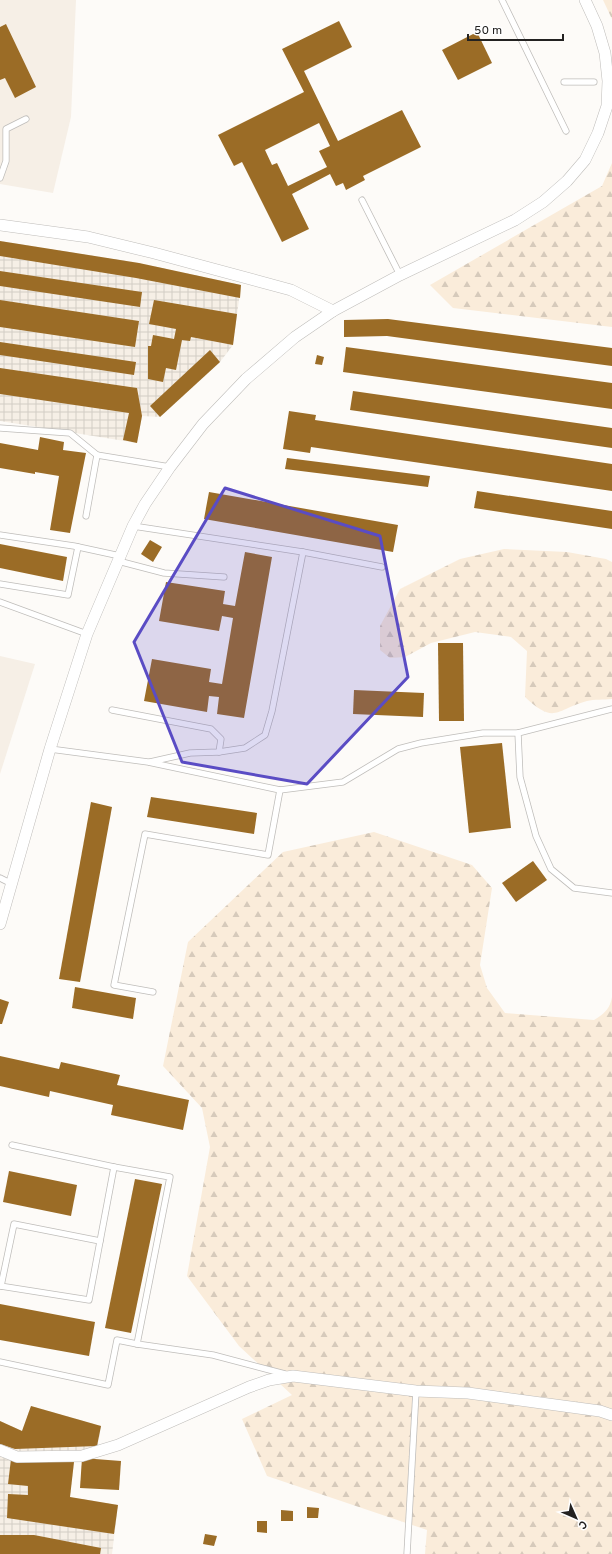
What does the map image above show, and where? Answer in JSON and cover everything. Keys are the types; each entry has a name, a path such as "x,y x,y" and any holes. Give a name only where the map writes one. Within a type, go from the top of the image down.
{"street":[{"path":"0,924 50,749 87,634 119,558 145,504 170,467 203,424 246,379 295,337 333,311 400,275 515,220 543,202 567,181 584,160 598,133 607,106 608,81 605,53 597,26 586,0"},
{"path":"0,225 88,237 154,252 291,290 333,311"},
{"path":"0,1450 17,1457 82,1456 118,1445 249,1387 269,1380 293,1376 416,1390 468,1393 612,1415"}],"lane":[{"path":"502,0 566,131"},
{"path":"564,82 594,82"},
{"path":"0,178 6,161 6,129 26,119"},
{"path":"362,200 400,275"},
{"path":"0,428 70,433 97,455 170,467"},
{"path":"86,516 97,455"},
{"path":"134,526 303,552 382,567"},
{"path":"0,535 78,547 119,558 164,573 224,577"},
{"path":"0,584 68,594 78,547"},
{"path":"148,762 190,753 219,752 245,748 265,735 272,711 303,552"},
{"path":"0,602 87,634"},
{"path":"50,749 148,762 280,790 343,782 398,749 421,743 483,733 518,732 612,709"},
{"path":"112,710 211,729 221,739 219,752"},
{"path":"518,732 520,777 536,836 551,869 574,888 612,893"},
{"path":"153,992 114,985 145,834 268,855 280,790"},
{"path":"0,878 12,884"},
{"path":"12,1145 114,1167 170,1177 137,1344"},
{"path":"100,1241 14,1224 0,1286 89,1300 114,1167"},
{"path":"0,1362 108,1385 117,1340 213,1355 293,1376"},
{"path":"407,1554 416,1390"}],"highlighted area":[{"path":"225,488 380,536 408,677 307,784 182,762 134,642"}],"shaded area":[{"path":"0,0 76,0 71,117 53,193 0,184"},
{"path":"0,241 139,263 241,285 233,345 220,362 160,417 142,416 137,443 0,421"},
{"path":"0,656 35,664 0,774"},
{"path":"31,1406 101,1426 95,1462 74,1462 70,1497 118,1505 112,1554 0,1554 0,1421 22,1431"}],"green space":[{"path":"603,0 612,0 612,19"},
{"path":"612,163 612,327 453,308 430,285 602,186"},
{"path":"504,549 567,552 606,559 612,562 612,699 587,701 555,713 543,711 525,697 527,651 511,637 475,632 431,643 405,657 390,658 380,650 380,626 400,589 460,559"},
{"path":"374,832 472,865 492,888 480,965 487,988 505,1013 594,1020 606,1011 610,1005 612,997 612,1554 425,1554 427,1530 267,1476 242,1419 292,1395 239,1346 187,1276 210,1147 202,1108 163,1066 188,942 283,852"}],"building":[{"path":"339,21 352,47 304,71 338,141 402,110 421,147 363,176 365,180 346,190 343,183 336,186 330,174 292,194 309,229 282,242 242,162 234,166 218,135 304,92 282,49","holes":["319,123 330,146 319,151 327,167 288,186 277,163 272,165 265,150"]},
{"path":"6,24 36,87 15,98 5,78 0,80 0,27"},
{"path":"477,32 492,63 458,80 442,50"},
{"path":"0,241 139,263 241,285 240,298 136,278 0,256"},
{"path":"0,271 142,292 140,307 0,286"},
{"path":"0,300 139,321 135,347 0,327"},
{"path":"154,300 237,314 233,345 191,337 190,341 182,340 176,370 166,368 163,382 148,379 148,346 151,346 153,335 174,339 176,329 149,324"},
{"path":"388,319 612,348 612,366 387,336 344,337 344,320"},
{"path":"0,342 136,362 134,375 0,355"},
{"path":"346,347 612,383 612,409 343,372"},
{"path":"210,350 220,362 160,417 150,406"},
{"path":"317,355 324,357 322,365 315,364"},
{"path":"0,368 137,388 142,416 137,443 123,440 129,413 0,394"},
{"path":"353,391 612,428 612,448 350,410"},
{"path":"289,411 316,415 315,420 612,464 612,491 311,447 310,453 283,449"},
{"path":"40,437 64,442 63,450 86,453 70,533 50,530 59,476 35,472 35,474 0,468 0,443 38,450"},
{"path":"287,458 430,476 428,487 285,469"},
{"path":"477,491 612,511 612,529 474,508"},
{"path":"209,492 398,525 393,552 204,519"},
{"path":"150,540 162,547 153,562 141,554"},
{"path":"0,544 67,557 63,581 0,568"},
{"path":"245,552 272,557 244,718 217,714 219,697 209,696 207,712 144,701 152,659 211,669 209,682 222,684 233,618 222,616 219,631 159,621 166,582 225,591 223,604 235,606"},
{"path":"438,643 463,643 464,721 439,721"},
{"path":"354,690 424,693 423,717 353,714"},
{"path":"502,743 511,828 469,833 460,747"},
{"path":"151,797 257,813 254,834 147,817"},
{"path":"91,802 112,807 80,982 59,979"},
{"path":"533,861 547,880 516,902 502,883"},
{"path":"75,987 136,998 133,1019 72,1008"},
{"path":"0,999 9,1002 2,1024 0,1024"},
{"path":"0,1056 59,1069 61,1062 120,1075 117,1085 189,1100 183,1130 111,1115 113,1105 50,1091 49,1097 0,1086"},
{"path":"9,1171 77,1185 71,1216 3,1202"},
{"path":"135,1179 162,1184 131,1333 105,1328"},
{"path":"0,1304 95,1322 89,1356 0,1340"},
{"path":"31,1406 101,1426 97,1446 15,1449 0,1444 0,1421 22,1431"},
{"path":"82,1458 121,1461 119,1490 80,1488"},
{"path":"11,1459 74,1462 70,1497 118,1505 114,1534 7,1518 8,1494 28,1495 28,1486 8,1484"},
{"path":"307,1507 319,1508 318,1518 307,1518"},
{"path":"281,1510 293,1511 293,1521 281,1521"},
{"path":"257,1521 267,1521 267,1533 257,1532"},
{"path":"205,1534 217,1536 214,1546 203,1544"},
{"path":"0,1535 34,1535 101,1548 100,1554 0,1554"}]}
